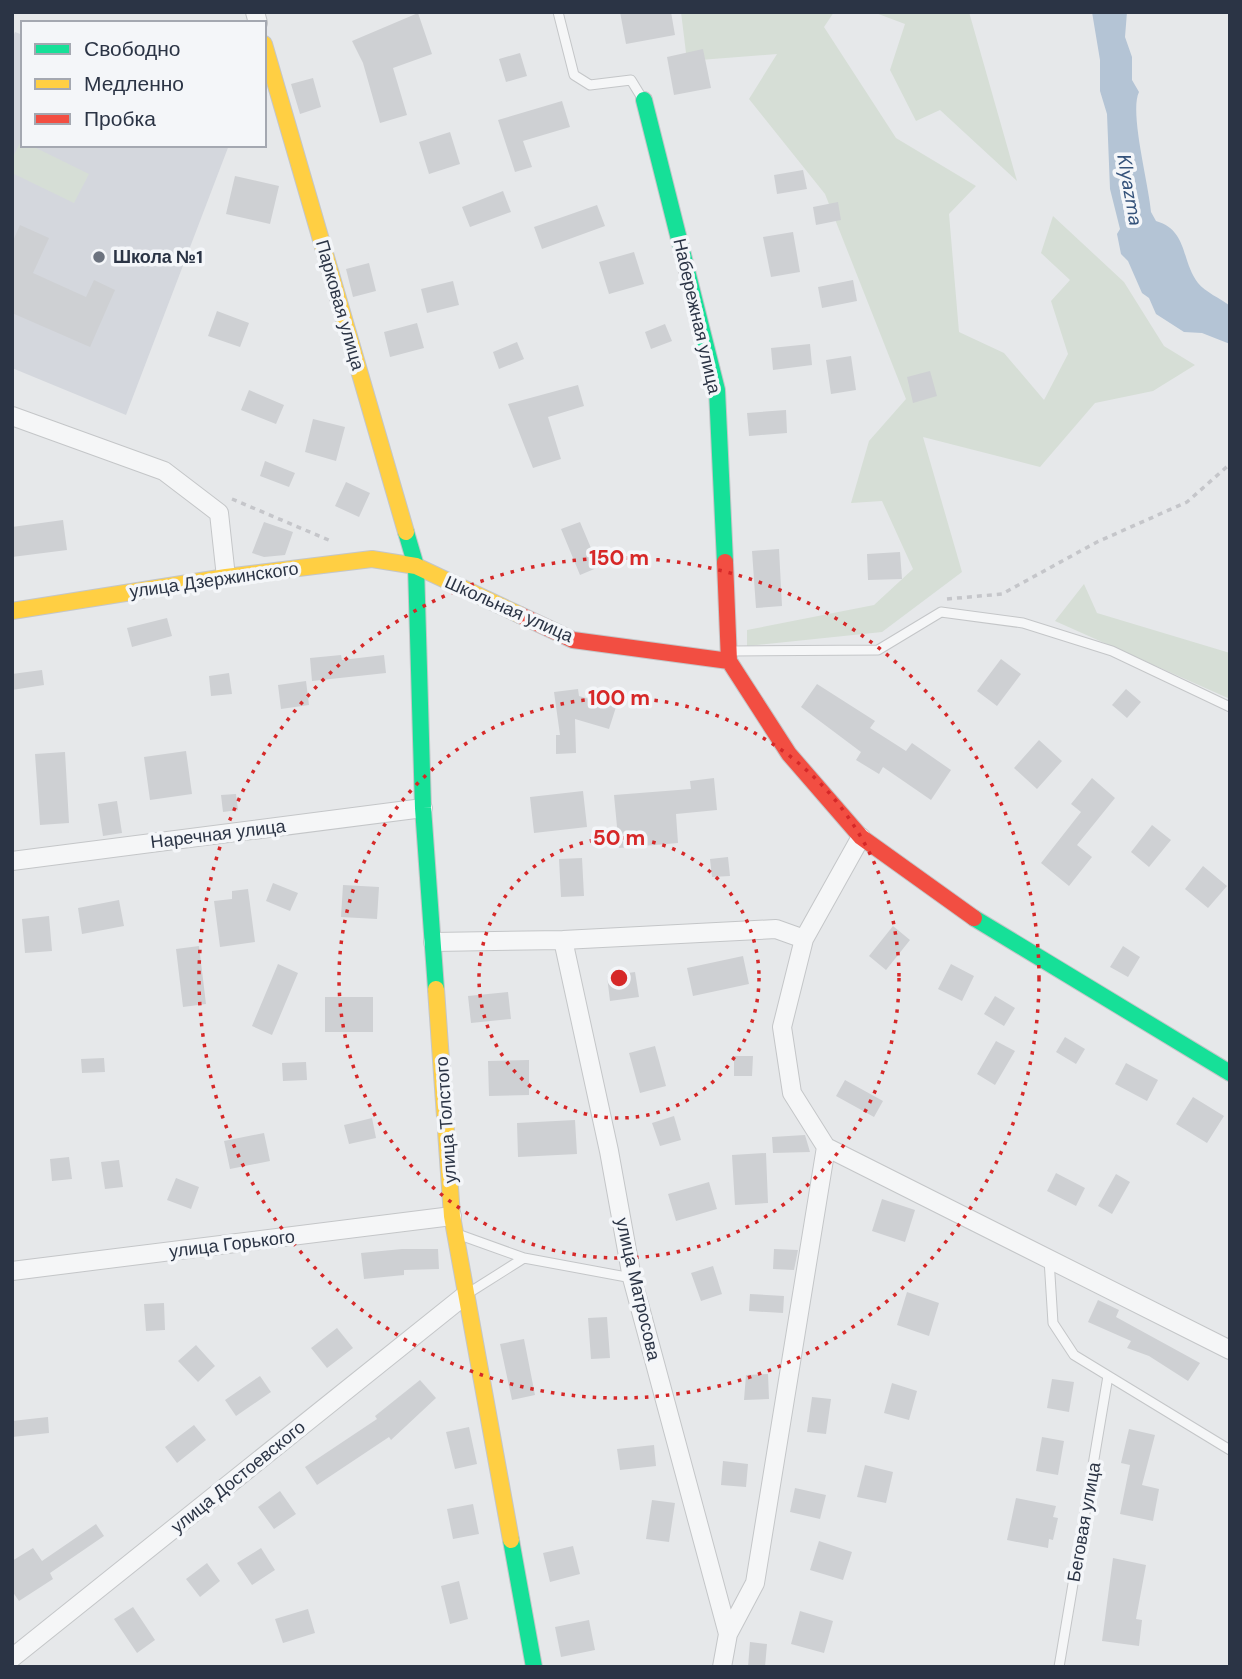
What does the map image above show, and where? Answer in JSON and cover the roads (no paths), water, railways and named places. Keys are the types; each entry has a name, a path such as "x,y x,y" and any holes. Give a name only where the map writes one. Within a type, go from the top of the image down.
{"street":[{"name":"Парковая улица","path":"266,51 416,566"},
{"name":"Набережная улица","path":"644,100 717,390 729,656"},
{"path":"12,416 164,471 219,513 226,577"},
{"name":"улица Дзержинского","path":"12,611 226,577 372,559 416,566"},
{"name":"Школьная улица","path":"416,566 573,640 729,656"},
{"name":"улица Толстого","path":"416,566 423,808 454,1225 464,1296 534,1667"},
{"path":"729,656 789,754 861,837 972,917 1230,1073"},
{"name":"Наречная улица","path":"12,861 423,808"},
{"path":"861,837 804,939 782,1027 792,1093 826,1147 1230,1350"},
{"path":"433,942 563,940 776,929 804,939"},
{"name":"улица Матросова","path":"563,940 609,1150 632,1278 728,1634"},
{"path":"722,1667 728,1634 755,1583 826,1147"},
{"name":"улица Горького","path":"12,1271 454,1225"},
{"name":"улица Достоевского","path":"12,1658 464,1296"}],"lane":[{"path":"558,12 574,75 590,85 631,80 644,100"},
{"path":"729,656 878,650 941,612 1023,623 1112,651 1230,707"},
{"path":"454,1225 524,1258 632,1278"},
{"path":"464,1296 524,1258"},
{"path":"1049,1259 1053,1324 1074,1355 1230,1450"},
{"name":"Беговая улица","path":"1059,1667 1108,1376"}],"water":[{"name":"Klyazma","path":"1092,12 1127,12 1125,37 1132,57 1132,80 1139,92 1136,115 1151,212 1156,221 1174,231 1198,283 1230,306 1230,344 1202,333 1184,332 1156,314 1149,298 1142,293 1128,261 1121,254 1117,234 1120,229 1110,189 1107,114 1100,91 1100,60"}],"place":[{"name":"Школа №1","path":"99,257"}]}
